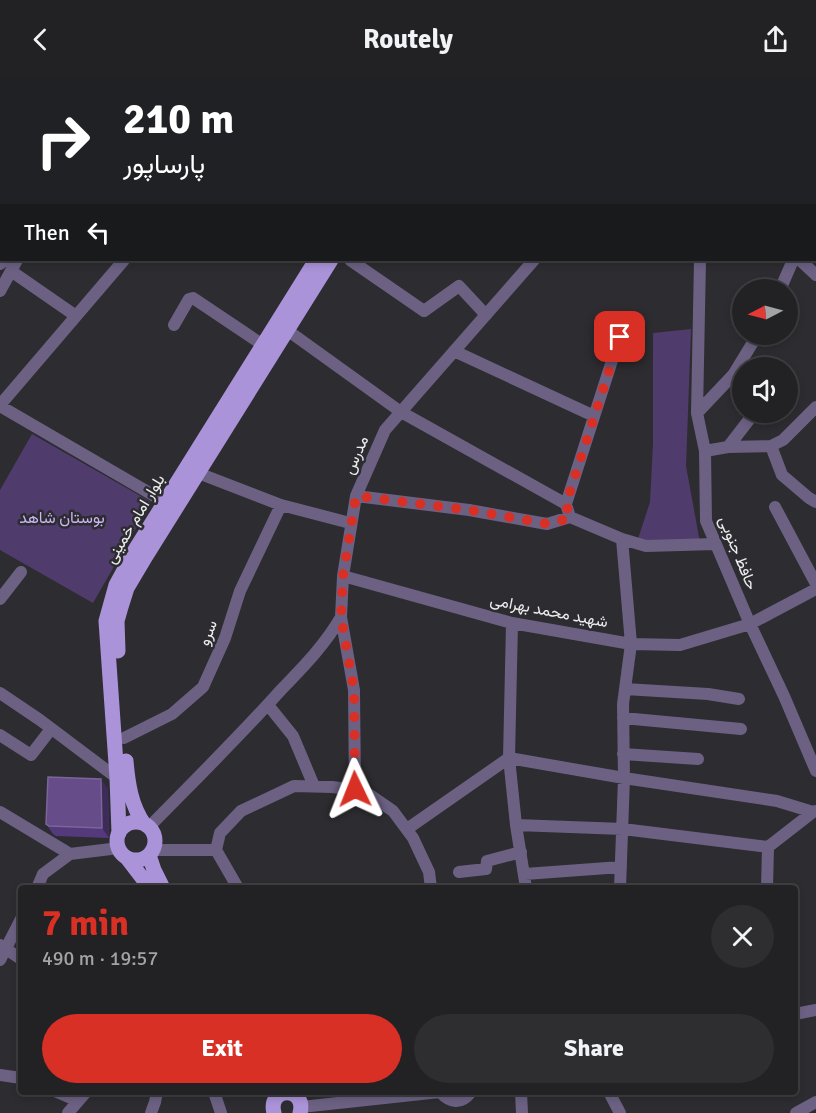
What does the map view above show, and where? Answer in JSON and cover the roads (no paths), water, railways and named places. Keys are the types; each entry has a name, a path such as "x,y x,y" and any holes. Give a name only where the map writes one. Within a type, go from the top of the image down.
{"main road":[{"name":"بلوار امام خمینی","path":"122,846 106,621 116,585 135,550 315,261"},
{"name":"بلوار امام خمینی","path":"146,826 137,814 130,794 124,738 117,621 127,588 330,261"},
{"path":"148,885 122,846 127,825 133,823 146,826 155,838 151,853 154,870 162,885"},
{"path":"122,846 138,860 151,853"},
{"path":"273,1112 273,1103 280,1095"},
{"path":"288,1095 298,1098 300,1110"}],"street":[{"path":"123,261 0,405 165,502"},
{"path":"351,261 424,311 459,286 486,315"},
{"name":"حافظ جنوبی","path":"700,261 697,413 705,451 706,521 714,544 816,771"},
{"path":"785,279 793,261"},
{"path":"801,261 816,275"},
{"name":"مدرس","path":"355,789 354,690 341,617 343,576 356,496 385,430 530,264"},
{"path":"0,291 5,265 76,316"},
{"path":"174,325 189,299 193,298 263,345"},
{"path":"570,518 566,504 626,317"},
{"path":"287,330 401,412 566,504"},
{"path":"697,413 733,375 751,345"},
{"path":"454,351 594,416"},
{"path":"705,451 728,447 771,446 783,440 816,407"},
{"path":"728,447 747,423"},
{"path":"771,446 782,475 808,498 816,502"},
{"path":"198,473 281,505 350,523"},
{"path":"356,496 469,510 548,524 570,518 646,546 714,544"},
{"name":"سرو","path":"124,738 172,714 203,687 225,638 240,591 281,505"},
{"path":"775,507 816,584"},
{"path":"620,885 624,778 623,718 631,644 622,539"},
{"path":"0,600 21,572"},
{"name":"شهید محمد بهرامی","path":"343,576 512,622 631,644 680,645 750,624 816,589"},
{"path":"146,826 268,705 333,631 341,617"},
{"path":"512,622 509,758 516,825 526,885"},
{"path":"625,689 708,694 739,699"},
{"path":"0,693 117,778"},
{"path":"268,705 293,736 314,786"},
{"path":"623,718 741,729"},
{"path":"0,735 31,755 51,729"},
{"path":"623,754 698,759"},
{"path":"407,829 509,758 777,801 814,812"},
{"path":"236,885 216,850 220,833 241,811 294,786 314,786 364,791 393,811 413,838 429,873 431,885"},
{"path":"0,812 70,854"},
{"path":"516,825 623,829 768,847 814,812"},
{"path":"39,884 44,874 70,854 122,846"},
{"path":"767,885 768,847"},
{"path":"151,853 216,850"},
{"path":"459,872 486,868 487,861 521,852"},
{"path":"525,874 621,867"},
{"path":"0,960 3,946 18,924"},
{"path":"3,946 18,957"},
{"path":"798,1013 816,1010"},
{"path":"0,1075 18,1078"},
{"path":"151,1113 156,1095"},
{"path":"215,1095 221,1113"},
{"path":"300,1110 356,1097 390,1095"},
{"path":"443,1095 455,1107 468,1095"},
{"path":"521,1095 522,1113"},
{"path":"611,1095 620,1113"},
{"path":"68,1113 82,1097"},
{"path":"796,1113 816,1102"}],"park label":[{"name":"بوستان شاهد","path":"62,518"}]}
